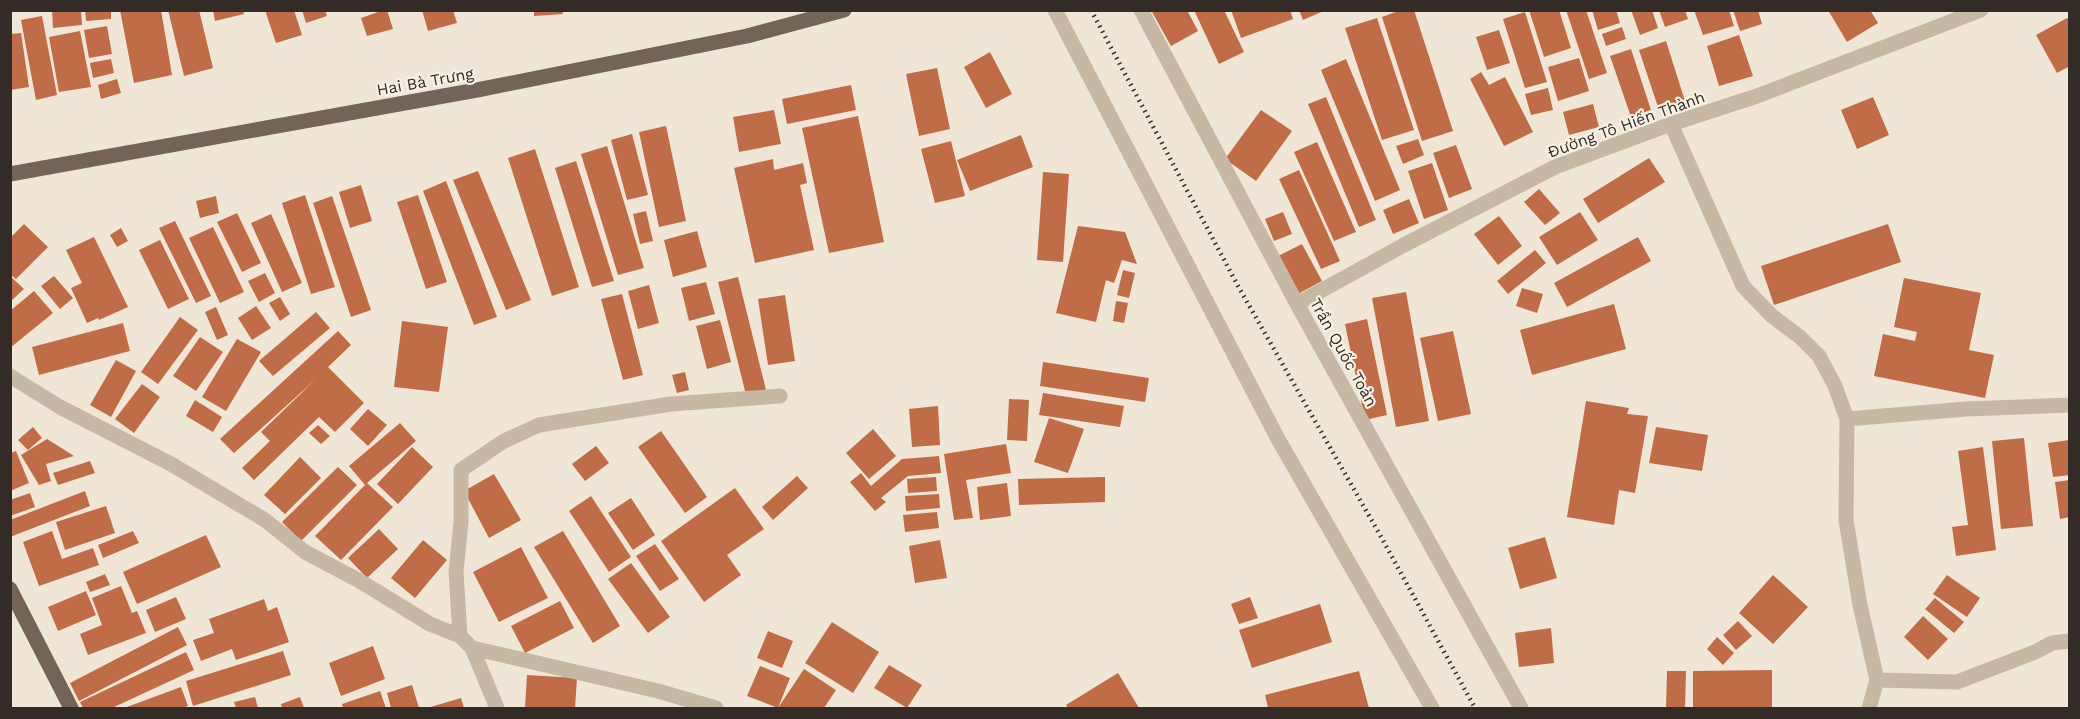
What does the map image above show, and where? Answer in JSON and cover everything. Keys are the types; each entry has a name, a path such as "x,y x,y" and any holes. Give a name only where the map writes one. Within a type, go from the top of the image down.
{"main road":[{"name":"Hai Bà Trưng","path":"10,174 477,90 747,36 844,10"},
{"path":"10,589 14,607 71,708"}],"street":[{"path":"1054,10 1278,439 1432,708"},
{"name":"Trần Quốc Toản","path":"1141,10 1298,304 1521,708"},
{"name":"Đường Tô Hiến Thành","path":"1298,304 1404,245 1556,167 1671,124 1757,96 1982,10"},
{"path":"1671,124 1743,286 1772,316 1800,337 1819,356 1835,386 1847,419 1846,520 1860,605 1877,680 1869,708"},
{"path":"10,376 60,406 171,464 265,520 305,552 358,580 430,624 460,636 472,648 497,708"},
{"path":"460,636 456,572 461,522 461,470 504,441 539,425 671,404 780,396"},
{"path":"1847,419 1966,409 2070,405"},
{"path":"1877,680 1957,682 2035,652 2052,643 2070,641"},
{"path":"472,648 658,691 716,708"}],"building":[{"path":"52,10 81,10 82,25 53,28"},
{"path":"85,10 111,10 111,19 86,21"},
{"path":"120,10 161,10 172,75 134,83"},
{"path":"168,10 199,10 213,68 184,76"},
{"path":"213,10 243,10 244,14 215,21"},
{"path":"265,10 294,10 302,35 276,43"},
{"path":"302,10 325,10 327,16 306,23"},
{"path":"387,10 393,29 367,36 361,18"},
{"path":"422,10 453,10 457,23 428,31"},
{"path":"534,10 562,10 563,14 534,16"},
{"path":"1151,10 1187,10 1198,31 1171,46"},
{"path":"1194,10 1224,10 1244,52 1219,64"},
{"path":"1231,10 1290,10 1293,19 1241,38"},
{"path":"1299,10 1326,10 1303,20"},
{"path":"1401,10 1414,10 1453,131 1422,141 1382,17"},
{"path":"1529,10 1559,10 1571,48 1544,57"},
{"path":"1566,10 1586,10 1607,73 1589,79"},
{"path":"1592,10 1616,10 1620,23 1598,30"},
{"path":"1631,10 1652,10 1658,28 1640,35"},
{"path":"1659,10 1685,10 1688,19 1665,27"},
{"path":"1694,10 1729,10 1734,26 1703,35"},
{"path":"1733,10 1758,10 1762,24 1740,31"},
{"path":"1828,10 1870,10 1878,23 1847,42"},
{"path":"1525,12 1547,82 1525,88 1503,19"},
{"path":"42,16 57,95 36,100 21,20"},
{"path":"1377,18 1414,130 1382,140 1345,28"},
{"path":"2067,18 2070,22 2070,66 2057,73 2036,35"},
{"path":"107,26 112,54 89,58 84,30"},
{"path":"1622,27 1626,39 1606,46 1602,34"},
{"path":"1499,30 1510,63 1487,70 1476,37"},
{"path":"80,31 91,87 59,92 49,37"},
{"path":"21,33 29,87 10,90 10,34"},
{"path":"1739,35 1753,76 1719,86 1707,46"},
{"path":"1666,41 1685,101 1659,110 1639,50"},
{"path":"1631,49 1651,110 1631,117 1610,56"},
{"path":"990,52 1012,94 986,108 964,67"},
{"path":"1579,58 1589,91 1558,101 1548,67"},
{"path":"111,59 114,73 93,78 90,63"},
{"path":"1346,59 1400,190 1375,201 1321,70"},
{"path":"937,68 950,129 919,136 906,74"},
{"path":"1481,72 1489,85 1505,77 1533,132 1504,146 1470,79"},
{"path":"117,79 121,93 101,99 98,85"},
{"path":"851,85 856,110 787,124 782,99"},
{"path":"1548,88 1553,110 1531,115 1525,94"},
{"path":"1326,97 1376,220 1359,227 1308,104"},
{"path":"1873,97 1889,135 1857,149 1841,110"},
{"path":"1593,104 1599,127 1569,135 1563,112"},
{"path":"774,110 781,144 739,152 733,117"},
{"path":"1261,110 1292,131 1256,181 1225,159"},
{"path":"858,116 884,242 829,253 802,128"},
{"path":"666,126 686,221 659,227 639,132"},
{"path":"632,134 648,195 627,200 611,140"},
{"path":"1021,135 1033,167 970,191 957,160"},
{"path":"1418,139 1424,155 1403,164 1396,146"},
{"path":"951,141 965,196 935,203 921,149"},
{"path":"1317,142 1356,232 1334,241 1294,152"},
{"path":"1456,145 1472,189 1449,198 1433,153"},
{"path":"607,146 644,268 618,275 581,154"},
{"path":"535,149 579,287 552,296 508,158"},
{"path":"1649,158 1665,182 1598,223 1583,199"},
{"path":"773,159 774,170 803,163 807,183 800,185 814,250 755,263 734,168"},
{"path":"576,161 614,281 592,287 555,168"},
{"path":"1432,163 1448,210 1424,219 1408,171"},
{"path":"1299,170 1340,261 1321,269 1279,179"},
{"path":"478,171 531,300 506,310 453,180"},
{"path":"1043,172 1069,174 1063,262 1037,260"},
{"path":"446,181 497,317 474,325 423,191"},
{"path":"361,185 372,221 350,228 339,192"},
{"path":"1539,189 1560,213 1545,225 1524,202"},
{"path":"305,195 335,287 311,294 282,203"},
{"path":"418,195 447,282 426,289 397,202"},
{"path":"216,196 219,213 200,218 196,201"},
{"path":"332,196 371,310 351,317 313,203"},
{"path":"1409,199 1419,223 1393,234 1383,210"},
{"path":"646,211 653,241 640,244 633,214"},
{"path":"1283,212 1292,234 1274,241 1265,219"},
{"path":"1580,212 1598,240 1557,265 1539,237"},
{"path":"237,213 261,263 242,272 217,222"},
{"path":"271,214 302,283 282,292 251,223"},
{"path":"1499,216 1522,246 1498,265 1474,234"},
{"path":"175,221 211,296 196,303 159,228"},
{"path":"24,224 48,247 16,279 10,274 10,238"},
{"path":"1888,224 1901,262 1774,305 1761,266"},
{"path":"1078,226 1125,232 1137,264 1122,260 1114,283 1106,280 1096,322 1056,313"},
{"path":"213,227 244,292 220,303 189,238"},
{"path":"121,228 128,241 117,247 110,235"},
{"path":"697,231 707,267 673,277 664,240"},
{"path":"94,237 128,307 87,323 71,288 82,283 66,250"},
{"path":"1638,237 1651,261 1567,307 1554,283"},
{"path":"160,240 189,299 168,309 139,250"},
{"path":"1302,244 1322,281 1296,295 1276,257"},
{"path":"1535,250 1546,263 1508,294 1497,281"},
{"path":"1123,270 1135,273 1129,298 1117,295"},
{"path":"265,273 275,293 259,302 248,281"},
{"path":"10,276 24,289 10,302"},
{"path":"54,276 73,298 60,309 41,286"},
{"path":"738,277 766,390 746,395 718,282"},
{"path":"1904,278 1981,293 1969,350 1994,355 1985,398 1874,376 1883,334 1915,341 1917,332 1894,327"},
{"path":"706,282 715,314 689,321 681,288"},
{"path":"649,285 659,323 638,329 628,291"},
{"path":"1522,288 1543,294 1537,313 1516,306"},
{"path":"34,291 53,313 10,348 10,311"},
{"path":"1406,292 1429,421 1396,427 1372,298"},
{"path":"622,294 643,375 623,380 601,299"},
{"path":"785,295 795,361 768,365 758,299"},
{"path":"280,297 290,314 280,321 269,303"},
{"path":"1116,301 1128,303 1124,323 1113,321"},
{"path":"1614,304 1626,349 1532,375 1520,330"},
{"path":"256,306 271,328 252,340 238,318"},
{"path":"216,307 228,335 217,340 205,312"},
{"path":"316,312 330,328 273,376 259,361"},
{"path":"180,317 198,330 158,384 141,372"},
{"path":"1367,319 1387,415 1365,420 1345,324"},
{"path":"720,320 731,362 707,369 696,326"},
{"path":"402,321 448,327 439,392 394,387"},
{"path":"123,323 130,351 39,375 32,347"},
{"path":"338,331 351,345 328,367 364,403 335,432 319,417 254,480 242,468 270,441 261,432 316,379 234,453 220,439"},
{"path":"1453,331 1471,414 1438,421 1420,338"},
{"path":"200,337 223,352 196,391 173,376"},
{"path":"237,339 261,352 226,411 202,397"},
{"path":"116,360 136,371 111,417 90,405"},
{"path":"1043,362 1149,378 1145,402 1040,386"},
{"path":"685,372 689,390 677,393 672,375"},
{"path":"142,384 160,397 134,433 115,419"},
{"path":"1043,393 1124,406 1120,427 1039,415"},
{"path":"1009,399 1029,400 1027,441 1007,440"},
{"path":"195,400 222,417 213,432 186,416"},
{"path":"1586,401 1629,408 1627,414 1648,416 1635,493 1619,490 1614,525 1567,517"},
{"path":"938,406 940,445 912,447 909,409"},
{"path":"368,409 387,425 368,446 350,429"},
{"path":"1049,418 1084,429 1068,473 1034,462"},
{"path":"400,423 416,441 367,483 393,507 341,560 315,536 365,485 349,466"},
{"path":"318,425 330,436 321,444 309,433"},
{"path":"33,427 42,438 28,450 18,440"},
{"path":"1656,427 1708,435 1702,471 1649,463"},
{"path":"873,429 896,456 869,479 846,453"},
{"path":"661,431 707,497 685,513 638,447"},
{"path":"2024,438 2033,526 2001,529 1992,441"},
{"path":"47,439 74,456 46,464 51,481 39,485 21,455"},
{"path":"2069,440 2070,475 2053,477 2048,443"},
{"path":"1006,444 1011,473 966,480 973,518 954,520 944,454"},
{"path":"596,446 609,463 585,481 572,464"},
{"path":"412,447 433,467 398,504 377,484"},
{"path":"1983,447 1996,550 1956,556 1952,527 1968,525 1958,451"},
{"path":"16,451 29,483 10,491 10,453"},
{"path":"939,456 941,473 908,476 881,498 886,502 875,511 850,482 861,473 871,486 902,459"},
{"path":"300,457 321,478 285,514 264,495"},
{"path":"90,461 95,473 58,485 53,473"},
{"path":"338,467 357,485 301,541 282,522"},
{"path":"494,474 521,520 489,538 464,491"},
{"path":"797,476 808,488 773,520 762,507"},
{"path":"936,477 937,491 908,493 907,479"},
{"path":"1105,477 1105,502 1019,505 1018,479"},
{"path":"2070,480 2070,517 2060,519 2055,482"},
{"path":"1007,483 1011,516 980,520 977,487"},
{"path":"735,488 764,529 727,555 741,575 704,602 661,541"},
{"path":"85,491 90,506 10,537 10,520"},
{"path":"30,493 35,507 10,516 10,500"},
{"path":"939,494 940,508 906,511 905,496"},
{"path":"591,496 631,557 609,572 569,511"},
{"path":"631,498 655,535 633,550 608,513"},
{"path":"106,506 115,533 65,550 56,522"},
{"path":"937,512 939,528 905,532 903,515"},
{"path":"379,529 398,549 367,578 348,558"},
{"path":"52,531 62,559 93,548 99,565 39,586 23,542"},
{"path":"133,531 139,543 103,558 98,545"},
{"path":"563,531 620,626 593,643 534,547"},
{"path":"206,535 221,567 137,604 123,572"},
{"path":"1545,537 1557,578 1520,589 1508,548"},
{"path":"423,540 447,560 415,598 391,578"},
{"path":"940,540 947,578 915,583 909,546"},
{"path":"655,544 679,579 660,591 636,556"},
{"path":"521,547 548,598 499,622 473,572"},
{"path":"631,563 670,617 648,633 608,579"},
{"path":"105,574 110,585 90,592 86,582"},
{"path":"1773,575 1808,607 1773,644 1739,613"},
{"path":"1947,575 1980,598 1967,617 1933,594"},
{"path":"121,586 132,613 137,611 146,633 88,655 80,634 102,625 92,598"},
{"path":"86,591 96,615 58,631 48,607"},
{"path":"176,597 186,619 155,632 146,610"},
{"path":"1250,597 1258,618 1239,624 1231,604"},
{"path":"1935,598 1964,622 1954,633 1925,609"},
{"path":"264,599 268,611 277,607 289,642 236,660 232,649 201,661 193,640 214,633 209,619"},
{"path":"560,601 574,628 525,653 511,626"},
{"path":"1320,604 1332,642 1252,668 1239,630"},
{"path":"1923,616 1948,639 1928,660 1904,637"},
{"path":"1738,621 1752,636 1736,650 1723,635"},
{"path":"832,622 879,652 853,693 805,663"},
{"path":"178,627 187,645 79,701 70,683"},
{"path":"1551,628 1554,663 1519,667 1515,633"},
{"path":"768,631 793,641 782,668 757,658"},
{"path":"1717,637 1734,653 1723,665 1707,649"},
{"path":"373,646 385,679 341,696 329,663"},
{"path":"283,651 291,675 193,706 186,681"},
{"path":"186,652 194,670 112,708 83,708 80,702"},
{"path":"889,665 922,685 907,708 874,688"},
{"path":"760,666 790,678 778,708 747,696"},
{"path":"804,669 836,690 824,708 778,708"},
{"path":"1772,670 1772,707 1693,707 1693,671"},
{"path":"1359,671 1369,708 1268,708 1265,695"},
{"path":"1667,671 1686,671 1685,708 1666,708"},
{"path":"1118,673 1139,708 1068,708 1066,705"},
{"path":"527,675 577,678 575,708 525,708"},
{"path":"412,685 419,708 391,708 387,693"},
{"path":"181,687 188,706 182,708 124,708"},
{"path":"380,691 386,708 343,708 342,704"},
{"path":"255,697 258,708 236,708 234,702"},
{"path":"300,697 304,708 282,708 281,704"},
{"path":"461,698 464,708 427,708"}],"railway":[{"path":"1091,10 1238,286 1380,535 1475,708"}]}
